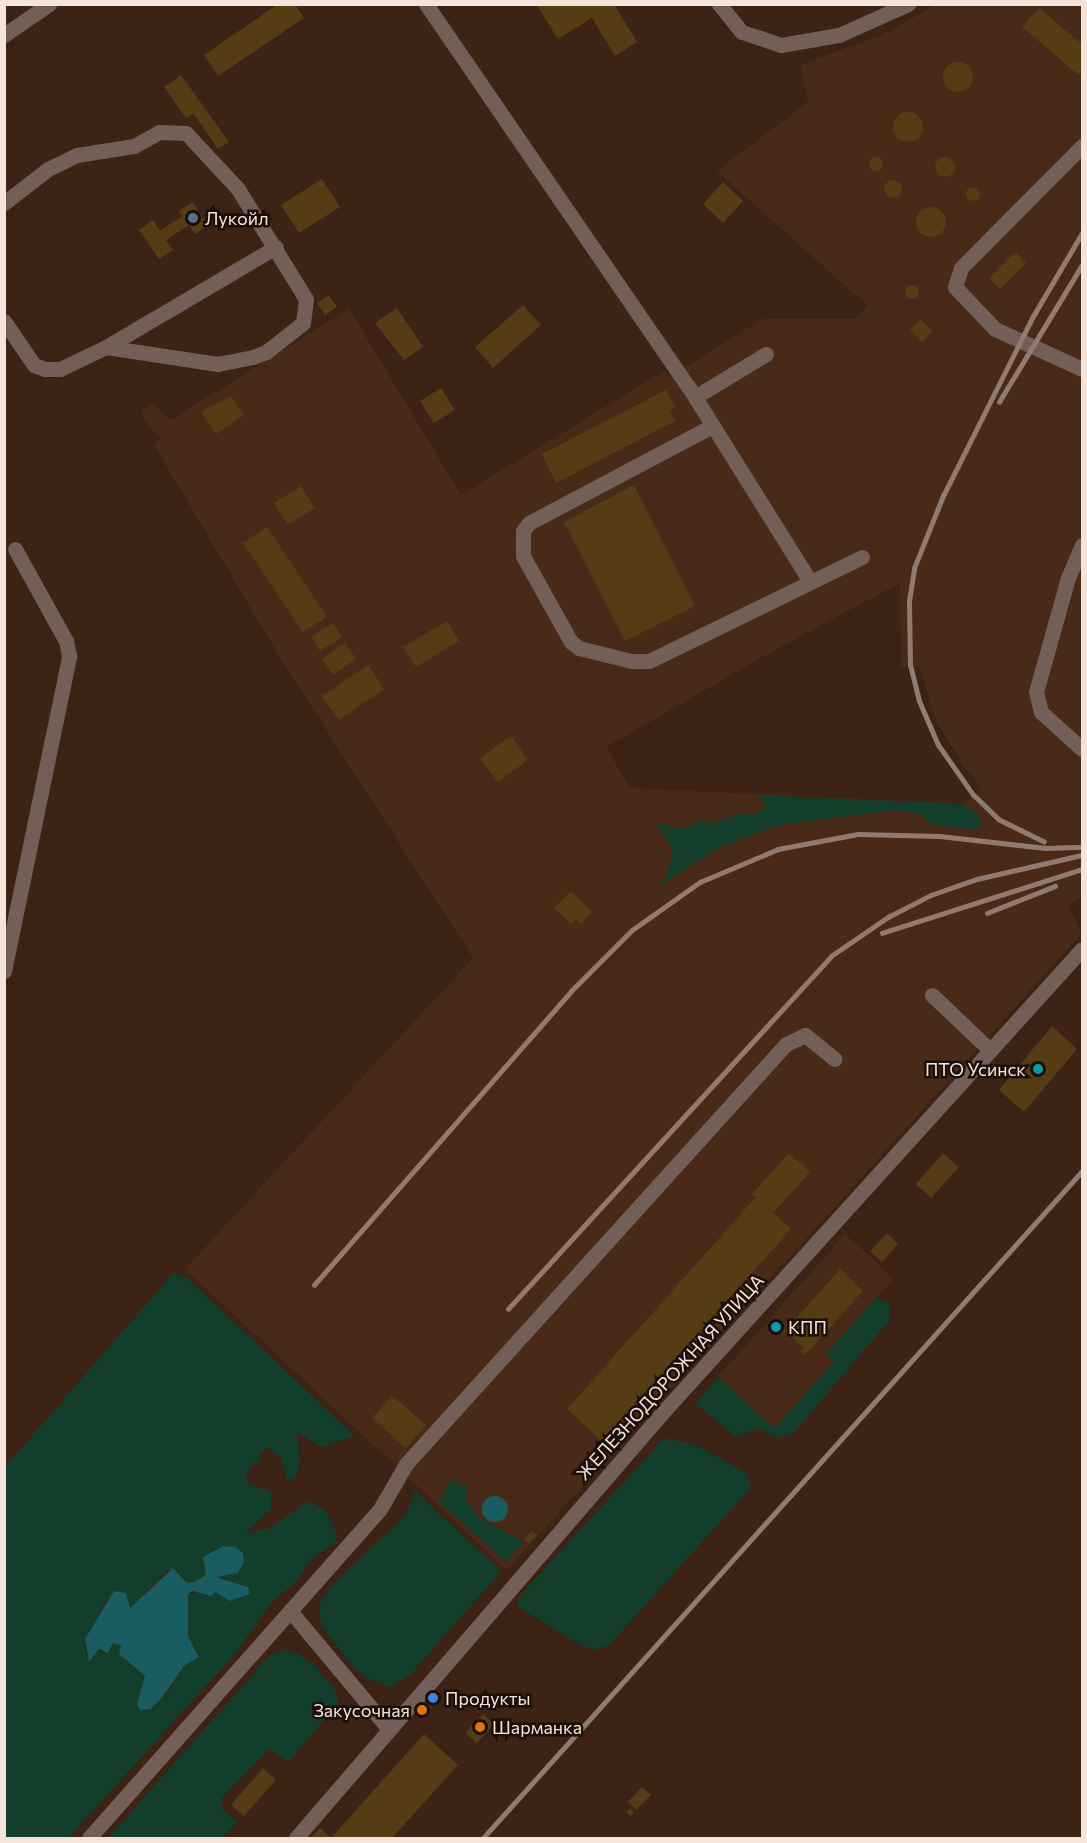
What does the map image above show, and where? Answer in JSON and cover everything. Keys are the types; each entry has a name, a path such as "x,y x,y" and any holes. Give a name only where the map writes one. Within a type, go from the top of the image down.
{"street":[{"path":"4,35 49,4"},
{"path":"426,4 695,397 711,426 810,581"},
{"path":"719,4 742,32 781,45 839,35 908,4"},
{"path":"4,204 63,161 88,152 134,146 159,132 175,130 195,138 223,170 302,288 305,312 303,323 266,352 218,364 106,347"},
{"path":"1083,146 961,268 955,287 995,329 1083,369"},
{"path":"4,321 34,365 45,369 60,369 106,347 276,247"},
{"path":"695,397 766,354"},
{"path":"711,426 529,523 523,531 523,556 565,634 579,648 631,662 649,661 862,557"},
{"path":"1083,545 1068,578 1036,692 1041,712 1083,749"},
{"path":"4,971 69,656 66,641 15,549"},
{"name":"ЖЕЛЕЗНОДОРОЖНАЯ УЛИЦА","path":"296,1839 663,1412 1083,949"},
{"path":"932,995 990,1050"},
{"path":"89,1839 380,1509 406,1464 786,1044 805,1035 835,1059"},
{"path":"291,1612 389,1729"}],"shaded area":[{"path":"936,5 1082,5 1082,896 1068,906 1082,933 507,1570 185,1269 473,958 284,664 154,445 160,440 140,412 152,403 171,420 349,309 461,495 664,371 669,378 762,319 856,319 868,306 717,171 808,102 800,65 882,35","holes":["900,583 901,667 919,666 936,720 964,767 982,788 963,804 630,788 606,747 771,652"]},
{"path":"845,1234 894,1278 827,1354 835,1361 774,1428 718,1377"}],"green space":[{"path":"756,795 963,804 977,812 982,822 975,830 930,824 919,814 896,810 778,825 722,846 658,887 667,874 673,850 655,823 684,829 703,820 714,823 741,813 752,815 767,807"},
{"path":"173,1273 187,1278 355,1436 321,1447 297,1432 300,1463 295,1479 287,1479 280,1456 267,1447 260,1454 261,1465 253,1463 246,1476 249,1483 271,1492 271,1509 245,1534 269,1528 309,1501 325,1510 338,1535 335,1543 311,1559 297,1581 272,1602 233,1656 68,1838 5,1838 5,1467","holes":["243,1553 242,1568 216,1576 242,1585 223,1597 215,1592 187,1594 188,1636 199,1657 184,1666 166,1695 150,1709 137,1703 145,1676 124,1660 121,1645 113,1643 102,1654 99,1649 89,1662 84,1646 108,1597 130,1609 166,1571 178,1571 187,1584 206,1575 204,1566"]},
{"path":"876,1298 889,1303 889,1321 792,1435 777,1437 758,1428 737,1437 695,1404 718,1377 774,1428 834,1362 826,1354"},
{"path":"664,1438 696,1445 745,1472 750,1482 749,1490 609,1645 594,1650 584,1647 520,1608 517,1599"},
{"path":"451,1479 461,1486 467,1483 466,1498 478,1517 523,1542 506,1562 439,1502"},
{"path":"415,1491 501,1571 410,1675 390,1687 368,1679 352,1666 322,1626 318,1607 329,1589 406,1514"},
{"path":"282,1650 297,1653 312,1663 335,1689 338,1703 289,1762 269,1749 221,1799 222,1809 237,1822 222,1838 108,1838 269,1656"}],"water":[{"path":"495,1496 504,1500 508,1509 504,1518 495,1522 486,1518 482,1509 486,1500"},
{"path":"223,1546 235,1547 243,1553 244,1562 238,1573 216,1577 248,1587 250,1594 230,1601 215,1592 212,1596 193,1591 188,1594 188,1636 199,1657 184,1666 161,1699 150,1709 140,1710 137,1704 145,1676 119,1654 121,1645 113,1643 108,1653 99,1649 89,1662 85,1639 114,1591 126,1593 130,1608 173,1568 187,1583 194,1582 206,1575 203,1557"}],"building":[{"path":"278,4 295,4 304,18 218,76 204,55"},
{"path":"536,4 614,4 637,42 615,56 592,18 558,39"},
{"path":"1039,8 1082,44 1082,70 1079,75 1022,27"},
{"path":"958,62 969,66 973,77 969,88 958,92 947,88 943,77 947,66"},
{"path":"181,75 229,142 218,149 193,113 186,118 164,87"},
{"path":"908,112 919,116 923,127 919,138 908,142 897,138 893,127 897,116"},
{"path":"873,157 879,157 883,164 879,171 873,171 869,167 869,161"},
{"path":"941,157 949,157 955,163 955,171 949,177 941,177 935,171 935,163"},
{"path":"322,179 340,207 299,233 281,205"},
{"path":"893,180 899,183 902,189 899,195 893,198 887,195 884,189 887,183"},
{"path":"723,182 743,201 723,223 703,204"},
{"path":"970,187 976,187 980,194 976,201 970,201 966,197 966,191"},
{"path":"192,202 208,225 195,234 189,225 166,240 173,250 159,259 139,230 153,220 160,231 182,216 179,211"},
{"path":"931,207 942,211 946,222 942,233 931,237 920,233 916,222 920,211"},
{"path":"1015,252 1026,263 1000,289 989,278"},
{"path":"909,285 915,285 919,292 915,299 909,299 905,295 905,289"},
{"path":"329,295 337,307 325,315 317,303"},
{"path":"523,305 541,325 493,368 475,347"},
{"path":"397,308 423,347 404,360 375,323"},
{"path":"920,319 933,331 922,342 910,330"},
{"path":"441,388 455,410 434,423 420,401"},
{"path":"666,390 675,407 670,410 675,421 556,483 542,454"},
{"path":"231,396 244,415 216,434 201,412"},
{"path":"634,485 695,606 625,641 564,522"},
{"path":"301,486 315,508 288,525 274,503"},
{"path":"267,527 327,617 303,632 243,543"},
{"path":"447,621 459,641 416,667 403,647"},
{"path":"333,623 342,637 320,651 311,637"},
{"path":"345,643 356,659 333,675 322,659"},
{"path":"368,665 384,689 339,720 322,696"},
{"path":"511,736 528,760 498,782 480,758"},
{"path":"571,891 592,912 581,924 576,919 571,924 554,908"},
{"name":"ПТО Усинск","path":"1052,1026 1077,1049 1024,1112 999,1090"},
{"path":"789,1153 810,1172 773,1213 791,1229 602,1441 567,1409 756,1197 752,1194"},
{"path":"943,1153 959,1167 931,1198 916,1184"},
{"path":"887,1233 898,1244 882,1262 870,1251"},
{"path":"840,1269 863,1291 805,1355 800,1351 803,1347 785,1331"},
{"name":"КПП","path":"773,1320 785,1330 780,1335 768,1325"},
{"path":"392,1396 426,1425 406,1448 372,1418"},
{"path":"532,1531 537,1535 529,1543 525,1539"},
{"path":"433,1692 439,1698 423,1717 416,1711"},
{"path":"483,1714 494,1724 477,1743 465,1733"},
{"path":"424,1734 458,1765 392,1838 331,1838"},
{"path":"263,1768 276,1780 244,1816 231,1805"},
{"path":"642,1787 651,1795 636,1810 628,1802"},
{"path":"630,1808 634,1812 631,1817 626,1812"},
{"path":"320,1828 331,1838 310,1838"}],"railway":[{"path":"1044,842 999,820 973,795 938,745 919,701 910,665 909,601 914,568 943,496 1032,318 1082,233"},
{"path":"999,402 1082,265"},
{"path":"314,1285 571,991 632,930 700,882 778,849 858,834 940,836 1045,848 1082,847"},
{"path":"508,1309 831,956 888,917 931,895 977,879 1082,855"},
{"path":"882,933 1082,869"},
{"path":"987,913 1055,886"},
{"path":"483,1838 1082,1171"}],"place":[{"name":"Лукойл","path":"193,218"},
{"name":"ПТО Усинск","path":"1038,1069"},
{"name":"КПП","path":"776,1327"},
{"name":"Прoдукты","path":"433,1698"},
{"name":"Закусoчная","path":"422,1710"},
{"name":"Шарманка","path":"480,1727"}]}
